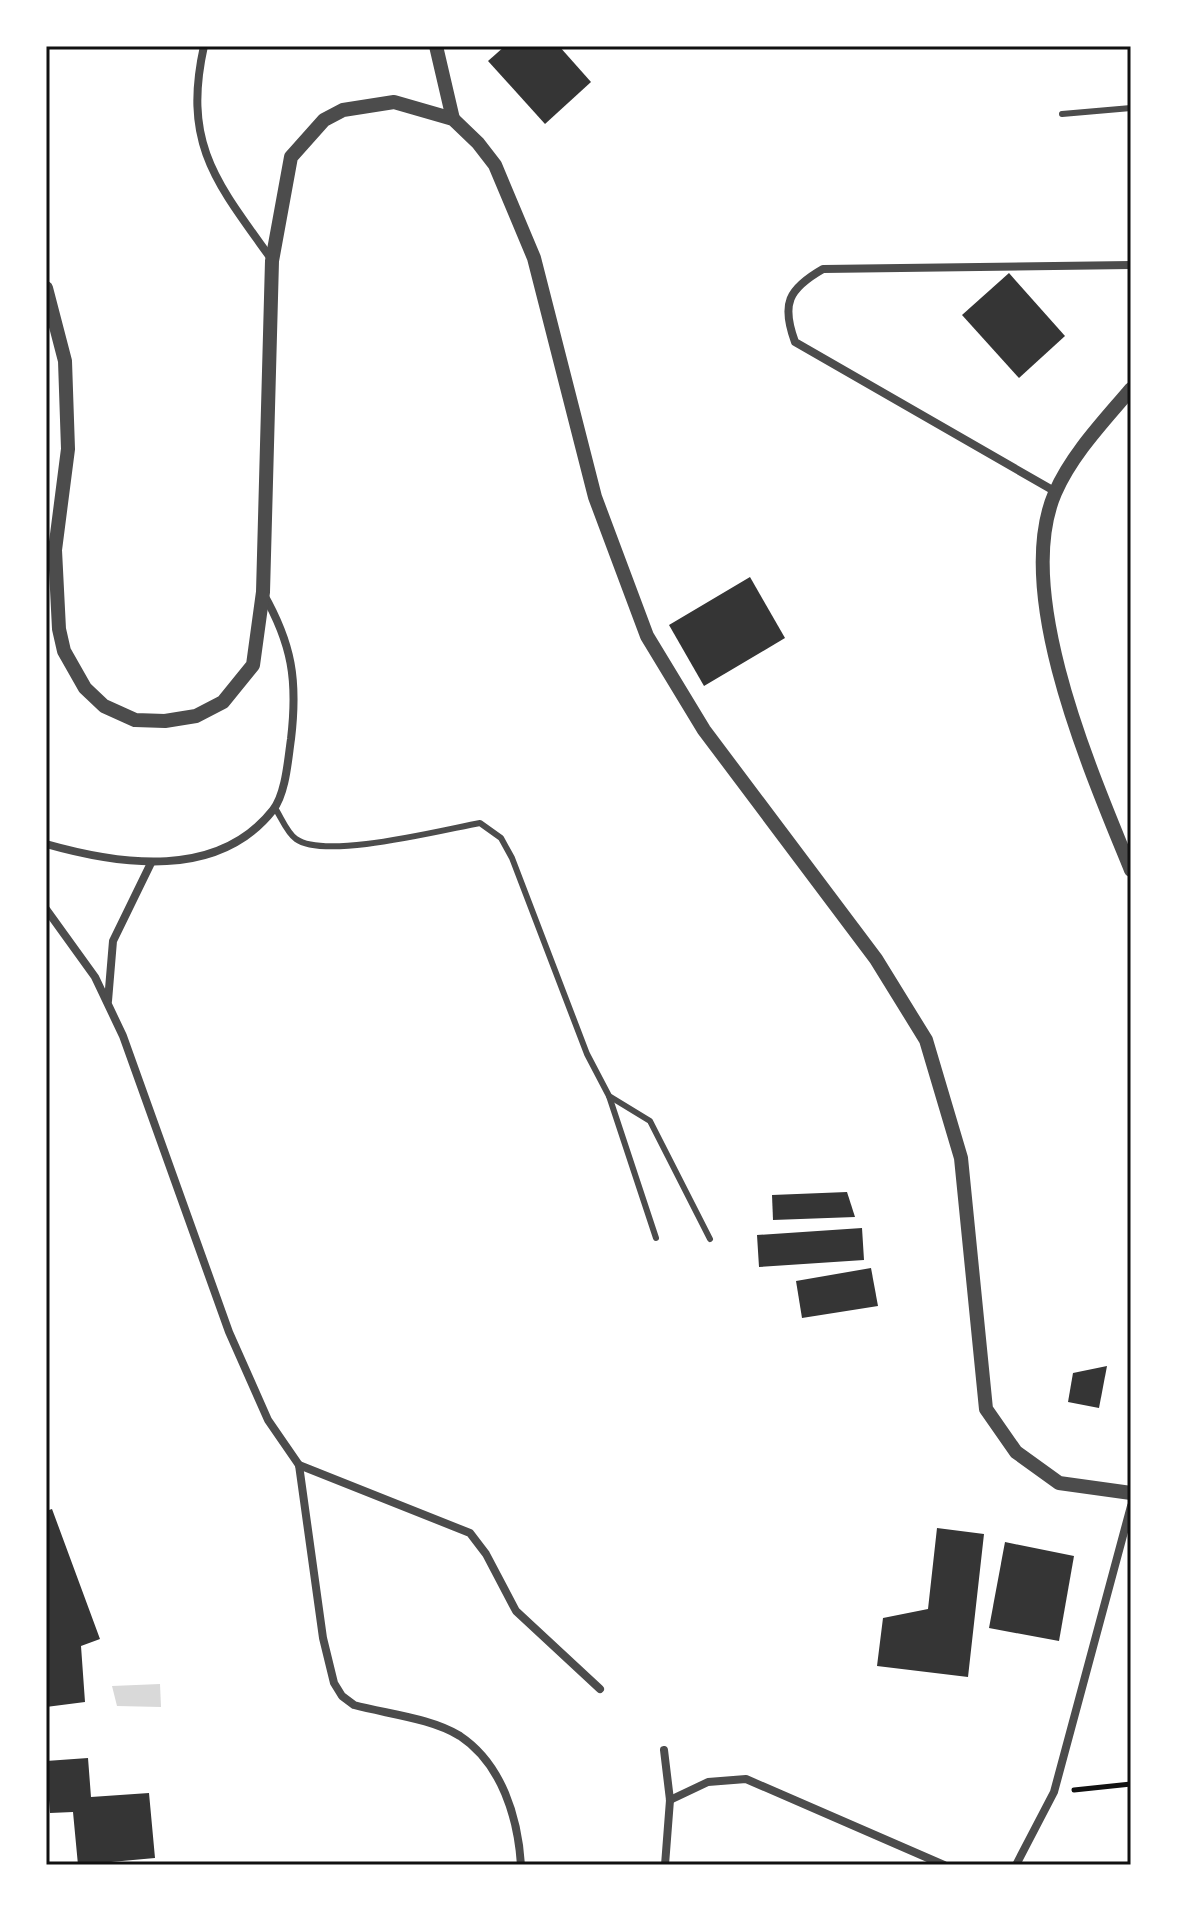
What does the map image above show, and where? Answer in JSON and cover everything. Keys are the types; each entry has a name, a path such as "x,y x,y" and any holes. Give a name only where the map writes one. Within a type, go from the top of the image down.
{"street":[{"path":"204,46 196,111 203,151 225,194 272,261"},
{"path":"436,46 453,119 495,165 529,243 595,497 647,636 704,730 876,959 926,1040 961,1158 986,1409 1016,1452 1059,1483 1131,1493"},
{"path":"46,288 65,361 68,449 55,550 59,629 64,651 85,688 104,706 135,720 165,721 196,716 223,702 253,665 263,592 272,261 291,157 324,120 343,110 394,102 453,119"},
{"path":"1056,492 795,342 787,320 790,297 800,282 823,269 1131,265"},
{"path":"1131,389 1087,441 1056,492 1046,524 1041,575 1055,650 1091,773 1131,870"},
{"path":"46,844 90,857 151,863 181,860 222,848 250,832 275,808 288,765 294,714 285,632 263,592"},
{"path":"108,1006 113,941 151,863"},
{"path":"46,909 95,977 123,1036 229,1332 268,1420 299,1465 323,1638 334,1683 342,1696 354,1705 439,1727 461,1737 477,1753 511,1804 519,1830 521,1865"},
{"path":"299,1465 470,1533 486,1554 516,1611 600,1689"},
{"path":"1016,1865 1054,1792 1131,1506"},
{"path":"664,1750 670,1800 665,1865"},
{"path":"670,1800 708,1782 746,1779 944,1865"}],"lane":[{"path":"1062,114 1131,108"},
{"path":"275,808 293,838 312,847 355,845 480,823 501,838 512,858 587,1054 609,1096 656,1238"},
{"path":"609,1096 650,1121 710,1239"}],"path":[{"path":"1054,1792 1131,1784"}],"shaded area":[{"path":"160,1684 161,1707 117,1706 112,1686"}],"building":[{"path":"505,46 559,46 591,82 545,124 488,61"},
{"path":"1009,273 1065,336 1019,378 962,315"},
{"path":"750,577 785,638 704,686 669,625"},
{"path":"847,1192 855,1217 773,1220 772,1195"},
{"path":"862,1228 864,1260 759,1267 757,1235"},
{"path":"871,1268 878,1306 802,1318 796,1281"},
{"path":"1107,1366 1099,1408 1068,1402 1073,1373"},
{"path":"52,1509 100,1639 81,1646 85,1702 46,1707 46,1511"},
{"path":"937,1528 984,1534 968,1677 877,1666 883,1618 928,1609"},
{"path":"1005,1542 1074,1556 1059,1641 989,1628"},
{"path":"88,1758 91,1797 149,1793 155,1858 78,1865 73,1812 50,1813 46,1761"}]}
